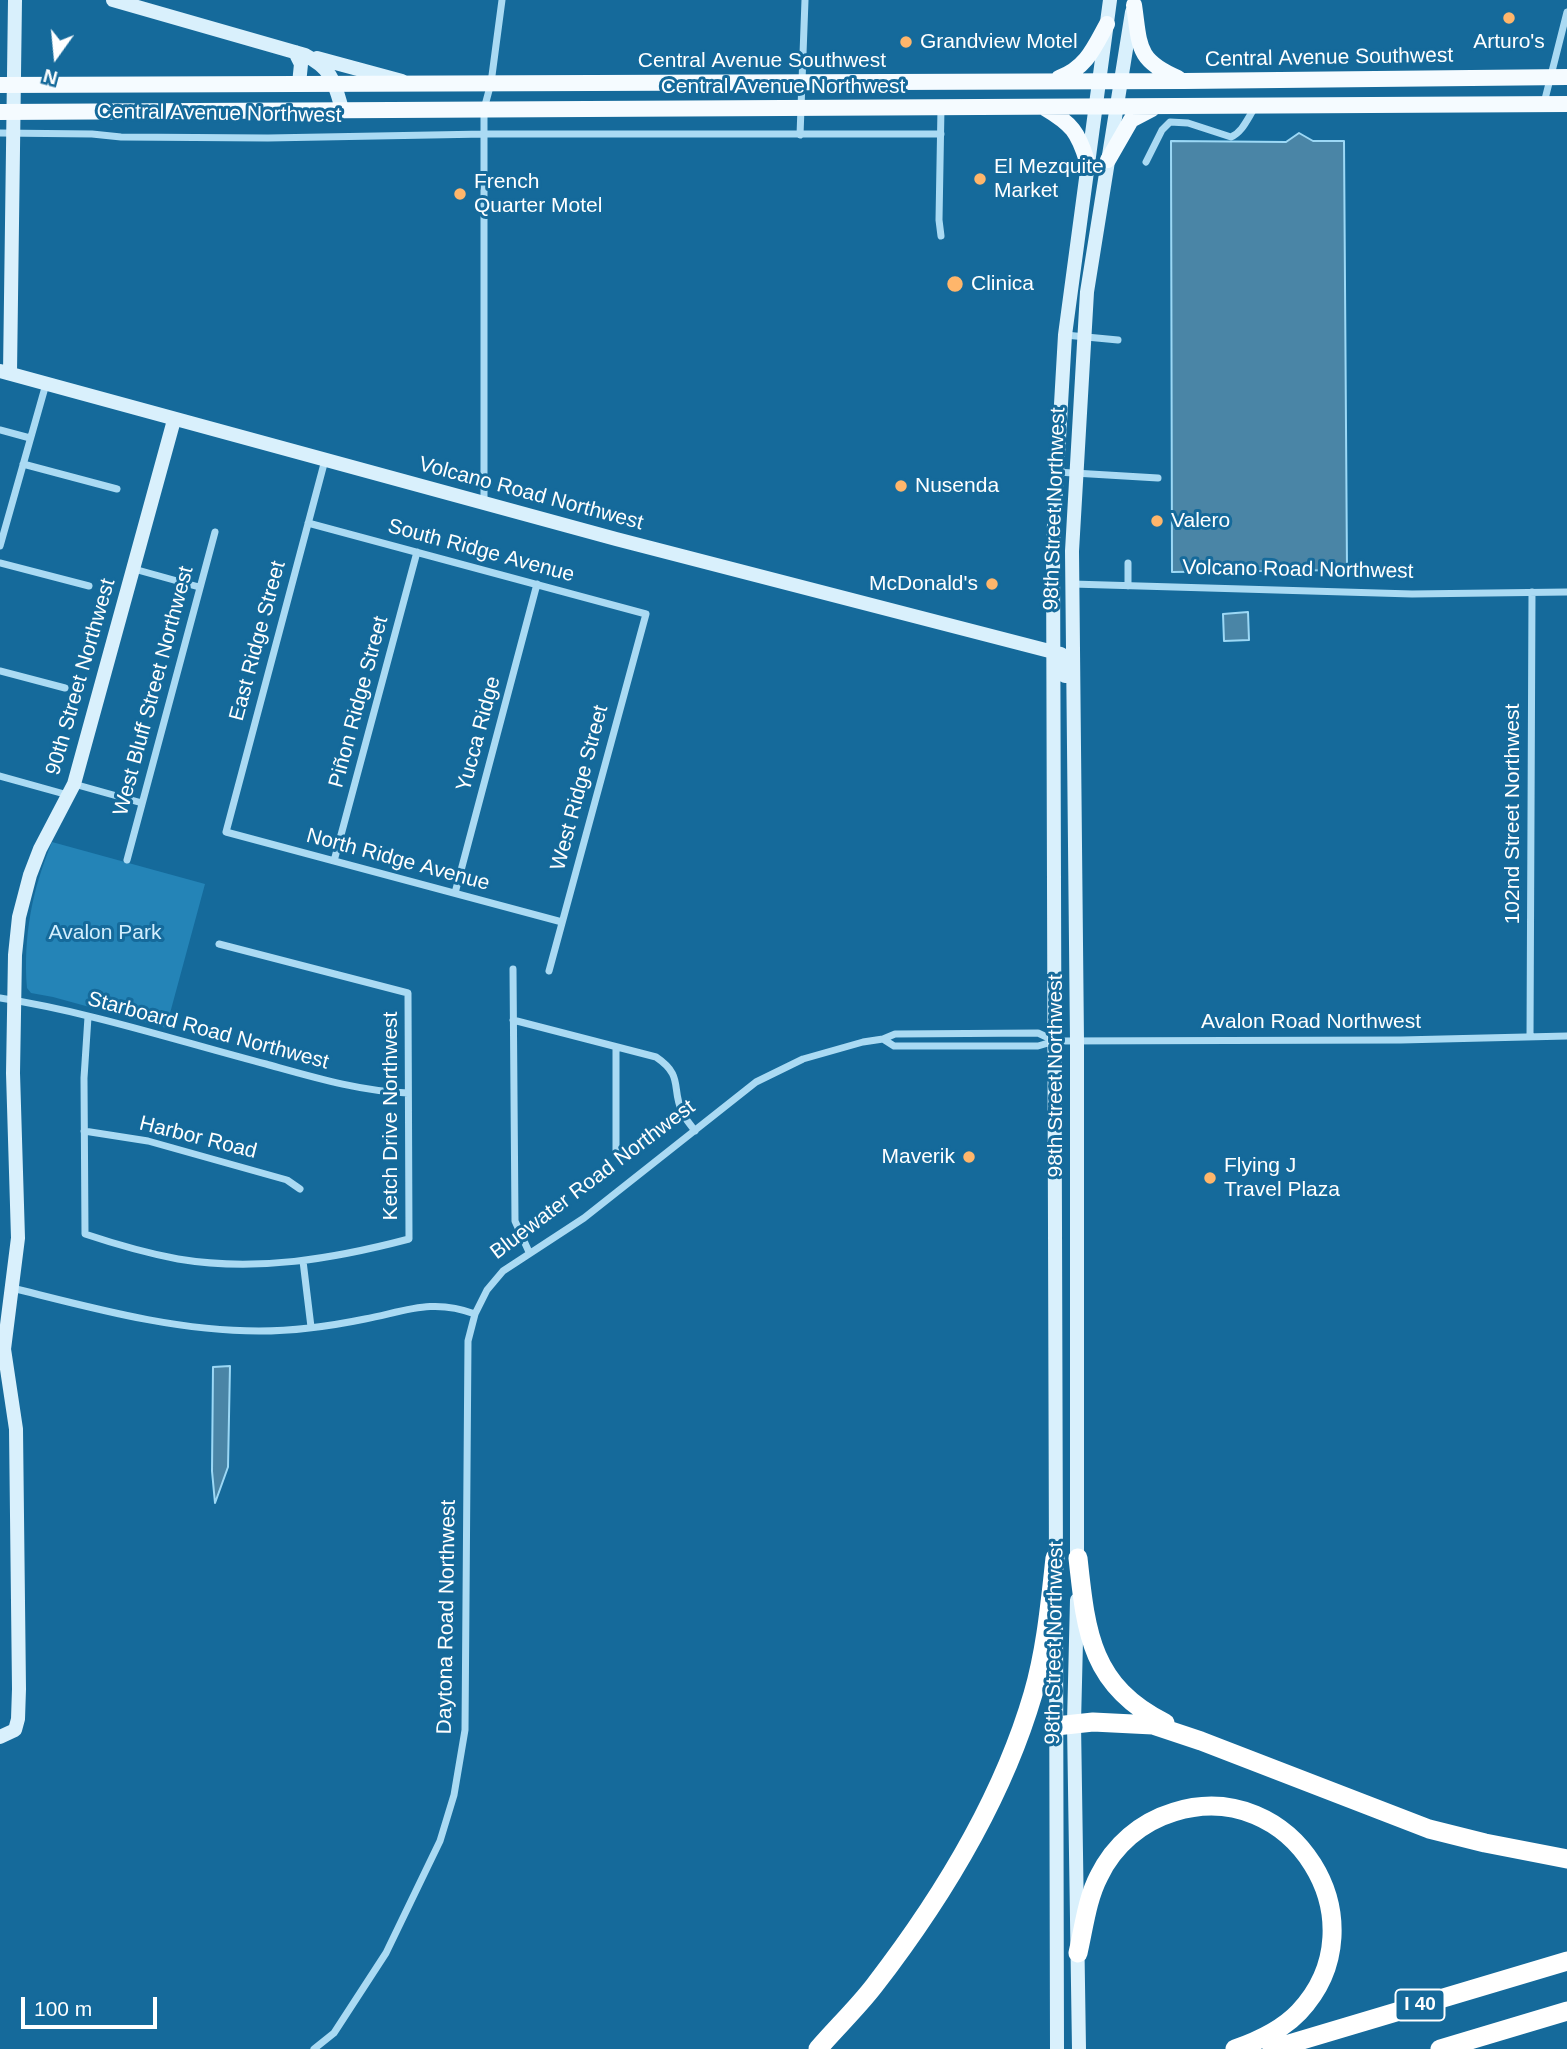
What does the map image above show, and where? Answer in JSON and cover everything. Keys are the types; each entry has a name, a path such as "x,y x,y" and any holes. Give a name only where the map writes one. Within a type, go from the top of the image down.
{"highway":[{"path":"818,2049 873,1988 899,1952 949,1878 985,1814 1005,1771 1033,1694 1044,1645 1055,1558"},
{"path":"1078,1559 1087,1627 1100,1664 1132,1702 1151,1716 1200,1741"},
{"path":"1065,1725 1118,1722 1153,1725 1429,1829 1567,1859"},
{"path":"1078,1953 1098,1877 1111,1854 1138,1829 1169,1813 1213,1806 1246,1812 1282,1829 1303,1849 1324,1883 1331,1922 1327,1961 1317,1985 1299,2011 1276,2030 1235,2049"},
{"name":"I 40","path":"1272,2049 1567,1961"},
{"name":"I 40","path":"1440,2049 1567,2011"}],"main road":[{"path":"5,372 8,85 15,0"},
{"path":"113,0 411,83"},
{"name":"98th Street Northwest","path":"1079,2049 1078,1953 1055,1558 1053,653 1059,553 1057,472 1065,335 1110,0"},
{"path":"1134,2 1139,39 1145,57 1154,66 1184,81"},
{"name":"98th Street Northwest","path":"1057,2049 1065,1725 1078,1559 1077,1041 1072,625 1076,473 1087,292 1134,2"},
{"path":"1053,80 1071,73 1083,64 1107,24"},
{"path":"300,53 324,65 335,83 342,109"},
{"path":"299,84 300,53"},
{"name":"Central Avenue Southwest","path":"8,85 1559,77"},
{"name":"Central Avenue Northwest","path":"8,112 1567,104"},
{"path":"1108,160 1131,120 1158,106"},
{"path":"1043,107 1066,120 1079,136 1087,161"},
{"name":"Volcano Road Northwest","path":"5,372 174,420 1053,653"},
{"name":"90th Street Northwest","path":"5,1735 15,1730 19,1689 16,1429 4,1349 6,1287 18,1238 13,1073 7,999 19,917 30,875 71,789 174,420"},
{"path":"1059,553 1064,604 1072,625"},
{"path":"1053,653 1064,656 1066,708 1074,724"}],"street":[{"path":"484,503 484,109 491,83 502,0"},
{"path":"800,135 805,0"},
{"path":"1544,104 1559,77 1567,12"},
{"path":"1146,162 1162,130 1170,122 1188,122 1231,137 1242,130 1256,105"},
{"path":"941,107 941,236"},
{"name":"Central Avenue Northwest","path":"7,133 254,138 485,134 941,134"},
{"path":"1065,335 1118,340"},
{"path":"0,546 46,384"},
{"path":"0,430 30,438"},
{"name":"East Ridge Street","path":"226,832 325,460"},
{"path":"23,464 117,489"},
{"path":"1057,472 1158,478"},
{"name":"South Ridge Avenue","path":"308,523 646,614"},
{"name":"West Bluff Street Northwest","path":"127,860 215,532"},
{"name":"Piñon Ridge Street","path":"334,860 417,552"},
{"path":"1059,553 1072,585"},
{"path":"0,562 89,586"},
{"path":"1128,563 1128,586"},
{"path":"133,569 199,587"},
{"name":"Yucca Ridge","path":"455,893 537,584"},
{"name":"Volcano Road Northwest","path":"1072,585 1412,594 1567,592"},
{"name":"102nd Street Northwest","path":"1530,1037 1532,592"},
{"name":"West Ridge Street","path":"549,971 646,614"},
{"path":"0,671 65,688"},
{"path":"0,776 142,803"},
{"name":"North Ridge Avenue","path":"226,832 562,922"},
{"name":"Ketch Drive Northwest","path":"219,944 408,993 410,1239 358,1253 303,1261"},
{"path":"513,969 515,1221 529,1252"},
{"name":"Starboard Road Northwest","path":"7,999 52,1007 327,1081 383,1092 408,1093"},
{"path":"88,1017 84,1078 85,1234 136,1250 178,1259 262,1264 303,1261 311,1327"},
{"path":"513,1020 656,1057 668,1065 676,1077 682,1112 695,1131"},
{"name":"Bluewater Road Northwest","path":"475,1314 487,1290 503,1271 584,1217 756,1082 803,1059 895,1034 1038,1033 1055,1041"},
{"name":"Avalon Road Northwest","path":"1055,1041 1401,1040 1567,1036"},
{"name":"Bluewater Road Northwest","path":"883,1039 894,1046 1038,1046 1055,1041"},
{"path":"616,1047 616,1155"},
{"name":"Harbor Road","path":"84,1131 148,1142 287,1180 300,1189"},
{"path":"6,1287 116,1313 180,1325 236,1331 311,1327 423,1306 445,1306 475,1314"},
{"name":"Daytona Road Northwest","path":"314,2049 334,2033 386,1953 440,1841 454,1795 465,1730 468,1341 475,1314"}],"green space":[{"name":"Avalon Park","path":"52,842 205,884 166,1028 31,993 27,988 26,950 34,896"}],"shaded area":[{"path":"1299,133 1313,141 1344,141 1347,570 1172,572 1171,141 1286,142"},
{"path":"1248,612 1249,640 1224,641 1223,614"},
{"path":"230,1366 228,1467 215,1503 212,1471 213,1367"}],"place":[{"name":"Arturo's","path":"1509,18"},
{"name":"Grandview Motel","path":"906,42"},
{"name":"El Mezquite Market","path":"980,179"},
{"name":"French Quarter Motel","path":"460,194"},
{"name":"Clinica","path":"955,284"},
{"name":"Nusenda","path":"901,486"},
{"name":"Valero","path":"1157,521"},
{"name":"McDonald's","path":"992,584"},
{"name":"Maverik","path":"969,1157"},
{"name":"Flying J Travel Plaza","path":"1210,1178"}]}
